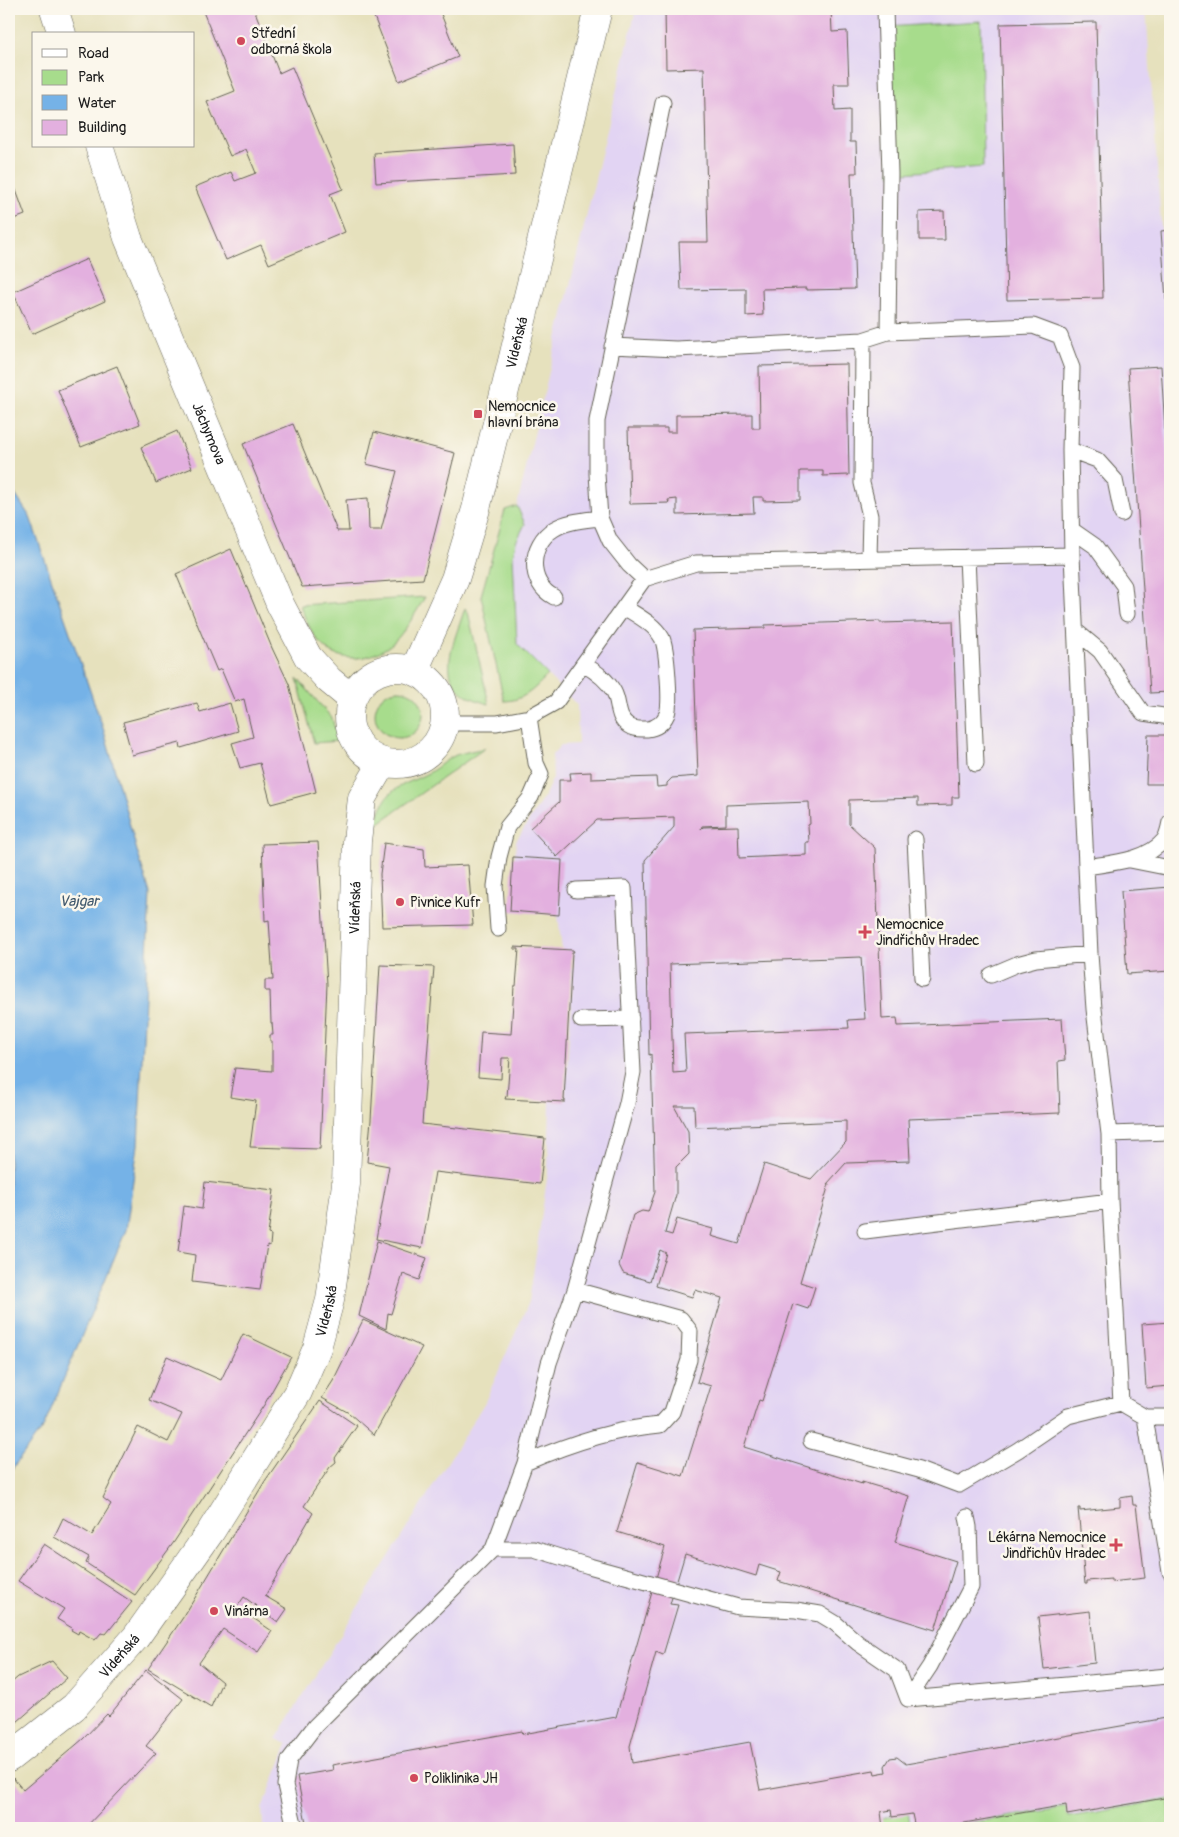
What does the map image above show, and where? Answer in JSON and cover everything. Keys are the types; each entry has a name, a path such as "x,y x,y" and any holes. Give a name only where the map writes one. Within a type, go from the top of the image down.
{"street":[{"path":"54,9 61,32"},
{"name":"Vídeňská","path":"414,671 454,578 476,509 598,9"},
{"name":"Jáchymova","path":"100,148 128,238 280,604 308,657 329,680 352,699"},
{"path":"399,668 414,671 428,679 438,692 444,707 445,724 441,736 433,748 423,757 410,762 396,764 383,762 369,755 358,744 351,730 352,699 359,686 370,676 384,670 399,668"},
{"name":"Vídeňská","path":"9,1758 74,1707 136,1637 211,1531 298,1392 317,1348 330,1300 346,1184 359,822 362,798 383,762"}],"lane":[{"path":"885,9 890,174 888,332"},
{"path":"644,579 629,565 610,541 600,518 597,474 597,421 663,103"},
{"path":"612,346 676,349 863,340 888,332 1033,326 1060,336 1072,368 1070,450 1072,555 1090,954 1094,1010 1109,1134 1110,1201 1121,1403"},
{"path":"863,340 862,483 870,516 869,559"},
{"path":"1070,450 1097,460 1116,480 1122,514"},
{"path":"554,597 547,593 538,581 535,571 534,557 539,542 554,529 578,520 600,518"},
{"path":"1072,530 1095,546 1124,586 1127,614"},
{"path":"445,724 497,723 529,717 556,702 644,579 696,563 1072,555"},
{"path":"967,557 976,764"},
{"path":"583,664 600,675 614,692 620,717 628,726 638,730 654,728 663,721 668,712 667,658 663,640 654,627 624,607"},
{"path":"1076,631 1100,650 1143,713 1170,717"},
{"path":"498,929 495,886 499,857 507,827 531,798 541,774 536,763 529,717"},
{"path":"1086,867 1130,860 1153,849 1165,840 1170,822"},
{"path":"915,838 922,979"},
{"path":"1130,860 1170,868"},
{"path":"295,1828 285,1785 289,1760 314,1726 493,1549 524,1462 549,1362 575,1290 627,1103 633,1072 624,888 576,890"},
{"path":"991,975 1017,964 1036,959 1090,954"},
{"path":"581,1020 631,1019"},
{"path":"1109,1134 1170,1132"},
{"path":"865,1230 1110,1201"},
{"path":"524,1462 560,1447 598,1436 636,1427 660,1425 672,1412 690,1360 690,1331 680,1319 575,1290"},
{"path":"811,1441 919,1470 959,1485 1018,1450 1068,1416 1121,1403 1145,1417 1170,1417"},
{"path":"1145,1417 1170,1572"},
{"path":"908,1699 930,1666 971,1587 967,1517"},
{"path":"493,1549 534,1549 738,1607 796,1610 820,1614 835,1623 858,1643 897,1670 908,1699"},
{"path":"908,1699 1168,1676 1170,1673"}],"shaded area":[{"name":"Nemocnice Jindřichův Hradec","path":"636,9 1146,9 1170,354 1170,1828 263,1828 262,1809 288,1744 276,1739 485,1402 529,1302 548,1172 550,1101 565,1102 574,953 562,950 558,915 510,911 516,841 544,797 553,778 552,755 561,745 578,744 577,705 517,644 513,556 516,542 517,506"}],"green space":[{"path":"981,21 983,167 890,174 886,27"},
{"path":"517,506 525,524 516,542 513,556 517,644 548,675 534,689 523,696 504,701 481,596 505,510"},
{"path":"425,597 407,626 394,642 379,652 354,658 337,655 324,647 311,630 300,605"},
{"path":"465,608 468,612 489,704 470,697 458,688 452,678 450,666 451,652"},
{"path":"297,678 332,718 338,741 314,743"},
{"path":"399,690 408,692 416,697 421,705 423,714 421,723 416,731 408,736 399,738 390,736 382,731 377,723 375,714 377,705 382,697 390,692"},
{"path":"485,748 376,825 384,802 395,790 430,772 456,755"},
{"path":"1170,1799 1170,1828 939,1828 1067,1807 1069,1817"},
{"path":"908,1812 911,1828 884,1828 882,1818"}],"water":[{"name":"Vajgar","path":"9,485 30,517 104,731 150,893 138,1145 126,1230 44,1426 9,1473"}],"building":[{"path":"202,9 254,9 279,73 292,67 343,189 330,194 345,232 269,264 261,245 226,260 195,187 231,172 235,181 256,173 246,149 230,156 207,102 235,91"},
{"path":"371,9 439,9 458,57 399,81"},
{"path":"665,9 831,9 832,32 847,31 849,84 834,84 835,111 850,110 850,142 856,142 857,173 851,173 855,289 762,289 763,315 746,316 746,289 681,290 679,242 708,242 704,68 666,69"},
{"path":"1096,22 1103,298 1007,300 1000,24"},
{"path":"513,144 515,175 376,183 374,153"},
{"path":"13,182 25,215 9,221 9,184"},
{"path":"944,211 945,240 919,240 919,212"},
{"path":"1170,230 1170,299 1166,300 1161,231"},
{"path":"87,259 105,301 32,334 13,292"},
{"path":"847,364 849,475 823,476 823,471 800,471 800,500 763,501 763,497 753,497 754,513 677,515 677,499 668,500 669,503 630,504 628,428 667,428 667,432 676,432 676,415 752,414 752,428 760,428 759,366"},
{"path":"117,366 140,424 81,447 58,390"},
{"path":"1161,366 1170,509 1170,692 1150,693 1128,368"},
{"path":"293,424 337,531 349,531 346,500 368,498 369,530 381,530 397,471 366,464 374,432 455,453 423,579 302,587 243,444"},
{"path":"177,431 192,468 156,483 141,447"},
{"path":"231,549 289,684 316,792 271,804 260,763 240,768 232,743 253,737 244,699 235,702 221,669 217,671 176,574"},
{"path":"880,621 880,623 953,621 959,797 952,797 952,805 918,806 918,798 849,800 849,824 875,848 882,1019 897,1018 898,1026 1062,1019 1065,1060 1058,1061 1060,1113 908,1119 910,1161 846,1163 827,1184 829,1184 800,1282 815,1287 808,1309 793,1304 762,1401 759,1400 744,1447 862,1484 862,1482 909,1496 895,1542 956,1561 935,1630 778,1581 781,1572 759,1565 756,1576 685,1554 670,1604 678,1605 663,1655 656,1652 630,1746 632,1763 750,1742 760,1790 874,1770 875,1774 886,1772 885,1766 890,1758 897,1757 906,1764 1166,1718 1170,1745 1170,1797 1067,1815 1066,1805 936,1828 915,1828 912,1814 892,1817 891,1810 881,1812 883,1828 307,1828 297,1776 333,1770 332,1765 522,1731 523,1734 616,1717 665,1547 617,1532 638,1462 683,1476 711,1386 697,1382 722,1298 695,1290 692,1297 656,1286 666,1253 660,1250 650,1281 623,1273 619,1265 633,1215 642,1211 648,1212 655,1192 651,1054 649,1055 645,860 674,827 674,817 597,820 557,857 530,828 559,802 559,780 571,780 570,773 591,772 591,779 656,777 657,787 667,786 667,783 672,778 698,776 693,630 765,628 765,625","holes":["809,802 809,842 806,842 806,855 739,858 738,826 703,827 701,829 702,826 726,825 726,805","861,957 865,1019 848,1020 849,1028 684,1034 686,1072 673,1073 670,964","674,1106 694,1106 695,1127 846,1121 846,1142 811,1179 764,1164 739,1244 711,1236 713,1229 677,1219 672,1235 665,1233 676,1195 676,1167 689,1154 688,1131"]},
{"path":"197,703 200,712 230,703 238,731 181,748 180,743 132,755 123,722"},
{"path":"1148,735 1170,735 1170,784 1146,784"},
{"path":"318,842 327,984 320,1149 250,1147 256,1101 230,1097 235,1068 272,1071 272,1041 270,1041 270,1035 273,1035 270,991 265,991 265,980 273,980 269,920 265,921 262,844"},
{"path":"384,843 424,849 425,867 468,865 473,925 382,927 380,874"},
{"path":"513,857 562,860 559,915 510,911"},
{"path":"1170,887 1170,971 1127,974 1121,891"},
{"path":"514,947 573,950 574,952 572,952 565,1102 505,1099 507,1097 510,1058 502,1058 501,1079 478,1077 481,1032 511,1034 514,986 516,986 519,949 514,949"},
{"path":"380,965 434,967 422,1124 545,1138 540,1184 435,1172 422,1248 376,1239 389,1166 367,1162"},
{"path":"205,1182 274,1190 268,1234 271,1235 270,1246 267,1245 260,1290 192,1282 195,1255 178,1252 184,1206 202,1209"},
{"path":"377,1241 427,1258 419,1280 403,1274 391,1314 388,1313 386,1329 359,1316"},
{"path":"363,1320 422,1347 374,1435 349,1413 322,1398 333,1381"},
{"path":"1170,1322 1170,1386 1146,1388 1142,1324"},
{"path":"243,1334 291,1357 264,1405 174,1542 135,1595 86,1563 89,1557 54,1537 63,1518 92,1535 111,1504 103,1498 138,1427 168,1442 182,1414 149,1400 167,1356 221,1380"},
{"path":"320,1401 357,1426 335,1458 336,1462 330,1467 304,1506 313,1513 265,1596 287,1609 278,1622 244,1597 237,1607 272,1631 258,1652 223,1629 199,1663 222,1682 211,1707 148,1669 184,1616 265,1481"},
{"path":"1132,1496 1133,1505 1136,1505 1145,1578 1111,1582 1111,1579 1087,1581 1087,1584 1085,1584 1078,1508 1080,1508 1080,1511 1120,1507 1120,1498"},
{"path":"44,1544 132,1602 106,1634 101,1633 95,1640 79,1631 78,1634 71,1630 72,1628 57,1619 64,1609 18,1581"},
{"path":"1090,1611 1095,1663 1044,1669 1038,1617"},
{"path":"52,1661 67,1678 9,1729 9,1685 18,1677"},
{"path":"146,1670 183,1699 146,1746 156,1753 85,1828 38,1828 36,1826 33,1828 9,1828 9,1782 13,1778 23,1790 83,1739 107,1714 109,1716"}],"place":[{"name":"Střední odborná škola","path":"241,41"},
{"name":"Nemocnice hlavní brána","path":"478,414"},
{"name":"Pivnice Kufr","path":"400,902"},
{"name":"Nemocnice Jindřichův Hradec","path":"865,932"},
{"name":"Lékárna Nemocnice Jindřichův Hradec","path":"1116,1545"},
{"name":"Vinárna","path":"214,1611"},
{"name":"Poliklinika JH","path":"414,1778"}]}
